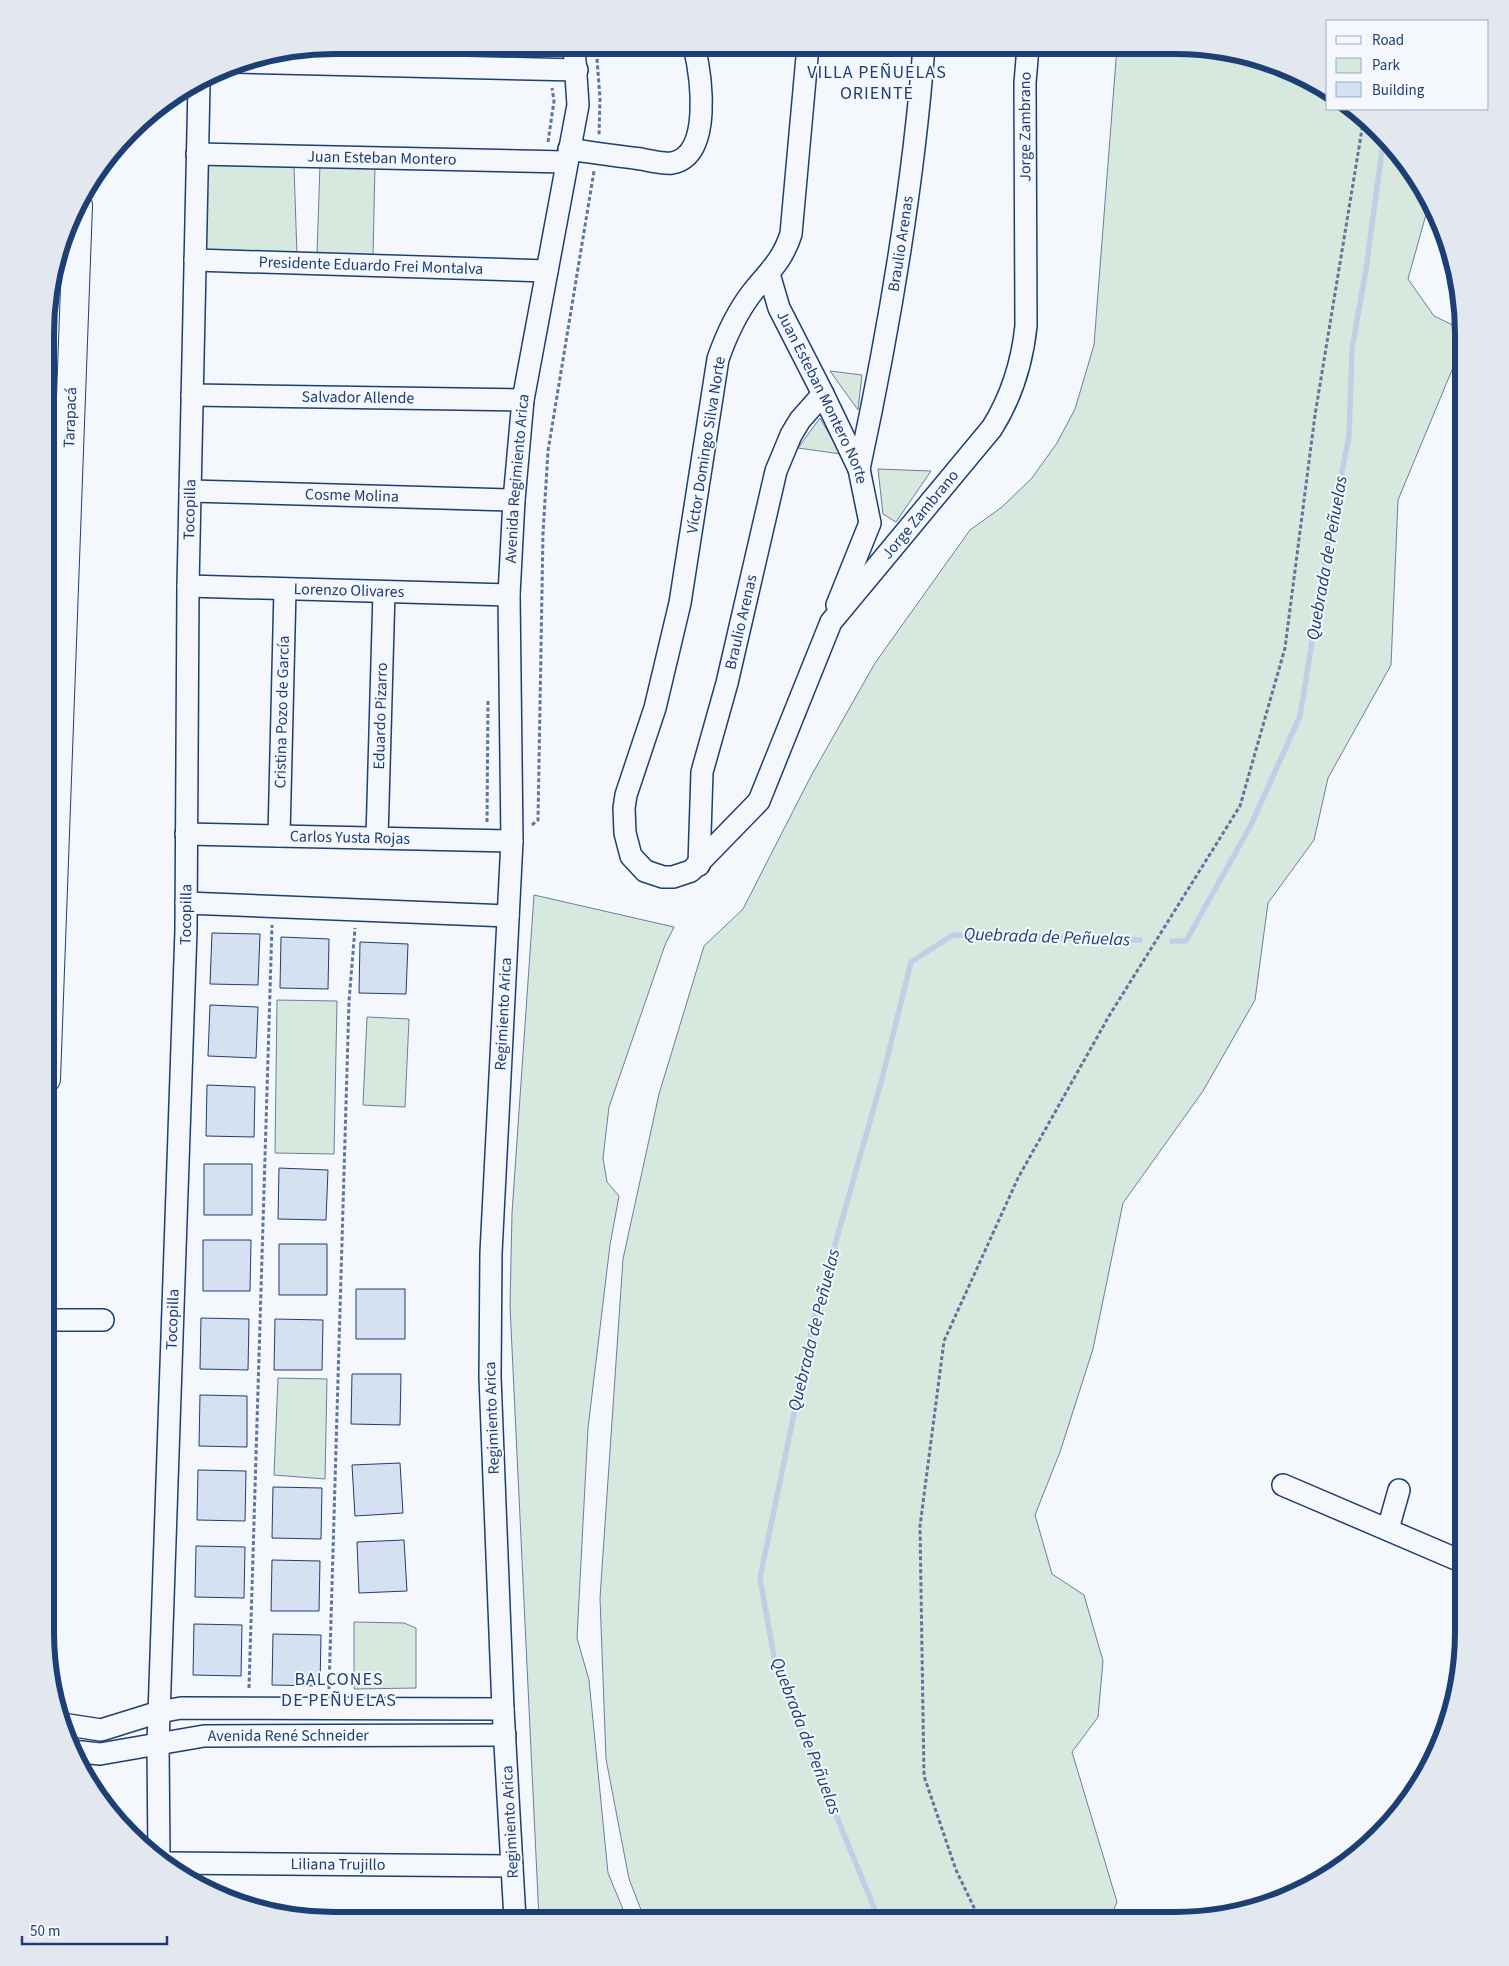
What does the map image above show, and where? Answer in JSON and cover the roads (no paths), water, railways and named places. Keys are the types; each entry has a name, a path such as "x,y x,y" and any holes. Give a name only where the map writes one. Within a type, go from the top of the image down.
{"main road":[{"name":"Tarapacá","path":"54,658 55,604 77,223"}],"street":[{"name":"Avenida Regimiento Arica","path":"508,916 512,841 510,595 514,500 523,400 578,105 575,54"},
{"name":"Juan Esteban Montero","path":"198,154 568,156 597,153 670,163 687,156 697,139 701,106 701,83 696,54"},
{"name":"Víctor Domingo Silva Norte","path":"631,856 624,821 626,795 655,708 680,602 718,359 731,325 741,309 781,259 791,234 807,54"},
{"name":"Braulio Arenas","path":"859,469 877,381 903,231 923,54"},
{"name":"Jorge Zambrano","path":"631,856 645,870 663,877 682,875 699,865 759,801 831,622 992,428 1010,396 1021,362 1026,326 1025,83 1027,54"},
{"path":"264,63 577,70"},
{"name":"Tocopilla","path":"159,1851 158,1744 186,903 188,586 199,89"},
{"name":"Presidente Eduardo Frei Montalva","path":"195,260 546,271"},
{"name":"Juan Esteban Montero Norte","path":"769,274 778,308 823,394 859,469 870,523"},
{"name":"Braulio Arenas","path":"699,865 702,772 729,673 776,472 791,435 800,420 823,394"},
{"name":"Salvador Allende","path":"192,395 523,400"},
{"name":"Cosme Molina","path":"190,491 514,500"},
{"path":"831,622 870,523 899,542"},
{"name":"Lorenzo Olivares","path":"188,586 510,595"},
{"name":"Cristina Pozo de García","path":"279,836 285,589"},
{"name":"Eduardo Pizarro","path":"377,838 384,592"},
{"name":"Carlos Yusta Rojas","path":"186,834 512,841"},
{"path":"186,903 508,916"},
{"name":"Regimiento Arica","path":"508,916 491,1253 490,1377 503,1709 515,1912"},
{"path":"54,1320 102,1320"},
{"path":"1283,1484 1455,1559"},
{"path":"1388,1530 1399,1490"},
{"name":"Avenida René Schneider","path":"70,1725 101,1730 160,1712 181,1708 503,1709"},
{"name":"Avenida René Schneider","path":"81,1752 100,1754 204,1736 505,1735"},
{"name":"Liliana Trujillo","path":"175,1863 512,1866"}],"waterway":[{"name":"Quebrada de Peñuelas","path":"1172,941 1186,941 1251,825 1300,716 1329,537 1349,436 1352,349 1366,269 1383,146"},
{"name":"Quebrada de Peñuelas","path":"876,1912 776,1668 760,1578 813,1322 882,1079 911,962 953,935 1140,940"}],"district":[{"name":"VILLA PEÑUELAS ORIENTE","path":"877,82"},
{"name":"BALCONES DE PEÑUELAS","path":"339,1689"}]}
